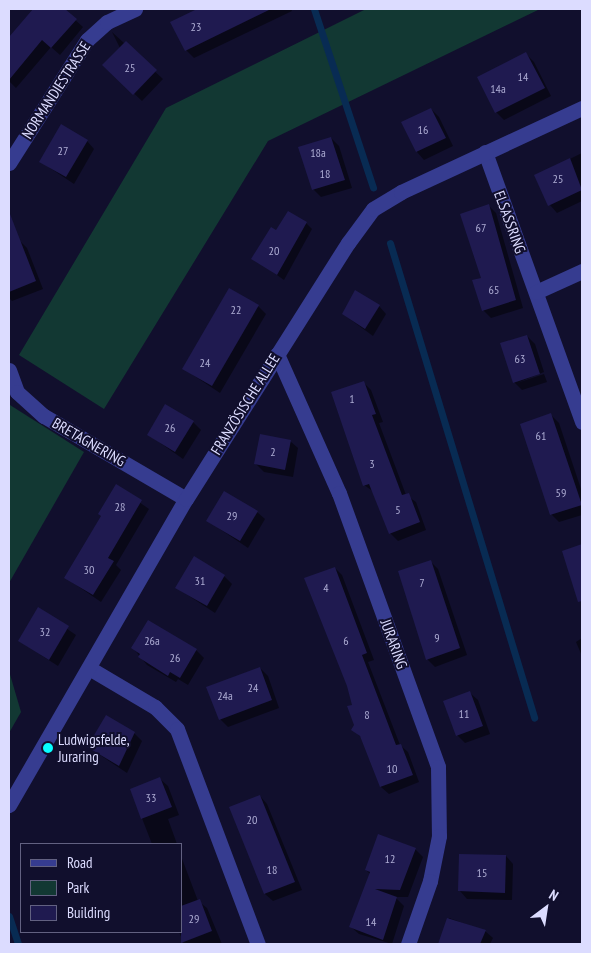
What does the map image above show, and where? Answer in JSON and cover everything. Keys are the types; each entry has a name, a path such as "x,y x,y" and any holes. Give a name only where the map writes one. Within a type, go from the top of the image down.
{"street":[{"name":"NORMANDIESTRASSE","path":"9,163 87,40 107,22 135,9"},
{"name":"FRANZÖSISCHE ALLEE","path":"9,805 186,498 277,354 373,209 401,192 582,108"},
{"name":"ELSASSRING","path":"485,152 582,422"},
{"path":"536,292 582,271"},
{"name":"JURARING","path":"277,354 339,493 438,766 439,836 430,881 408,944"},
{"name":"BRETAGNERING","path":"9,370 17,392 44,416 186,498"},
{"path":"89,668 155,706 177,729 258,944"}],"green space":[{"path":"366,9 540,9 268,141 104,409 19,355 166,108"},
{"path":"10,405 84,452 9,583 9,407"},
{"path":"9,671 21,712 9,733"}],"building":[{"path":"33,9 65,9 77,19 51,48 42,40 9,80 9,37"},
{"path":"197,9 271,9 185,51 170,22"},
{"path":"126,41 157,70 133,95 102,65"},
{"path":"526,52 545,88 495,113 477,77"},
{"path":"431,108 446,138 416,152 401,122"},
{"path":"61,124 88,140 66,177 39,162"},
{"path":"331,137 345,180 312,190 298,147"},
{"path":"570,158 582,190 548,206 534,175"},
{"path":"489,204 516,300 482,311 472,280 481,278 460,214"},
{"path":"288,211 307,222 277,275 251,259 271,227 276,230"},
{"path":"9,215 36,281 9,292"},
{"path":"229,288 259,305 212,386 182,369"},
{"path":"355,290 380,305 365,329 342,314"},
{"path":"527,335 540,374 513,383 500,343"},
{"path":"364,381 376,414 372,415 402,495 409,493 420,522 389,534 369,484 363,486 331,392"},
{"path":"165,404 194,421 175,452 147,435"},
{"path":"551,413 582,505 550,515 520,424"},
{"path":"260,434 291,440 285,470 254,464"},
{"path":"116,484 142,500 108,558 114,561 93,595 64,578 101,516 98,514"},
{"path":"224,491 258,511 240,541 206,521"},
{"path":"582,544 582,601 578,602 562,551"},
{"path":"194,556 225,575 207,606 175,588"},
{"path":"431,560 460,648 426,660 398,571"},
{"path":"335,567 367,653 362,655 396,745 401,744 413,775 380,787 360,736 351,730 354,725 347,706 352,705 347,686 304,578"},
{"path":"38,607 69,626 49,660 18,641"},
{"path":"148,620 197,649 180,678 170,672 168,676 138,657 140,654 131,648"},
{"path":"260,667 272,700 219,720 206,687"},
{"path":"470,691 483,726 456,736 443,701"},
{"path":"106,715 135,732 119,766 87,747"},
{"path":"160,777 172,807 141,819 130,789"},
{"path":"260,795 295,882 264,894 229,807"},
{"path":"378,834 416,848 400,890 375,889 397,897 383,940 349,927 370,872 365,870"},
{"path":"459,854 506,855 505,893 458,891"},
{"path":"200,899 212,931 181,943 182,906"},
{"path":"447,918 486,930 480,944 438,944"}],"waterway":[{"path":"314,9 373,187"},
{"path":"390,243 534,718"},
{"path":"9,916 18,944"}],"place":[{"name":"Ludwigsfelde, Juraring","path":"48,748"}]}
